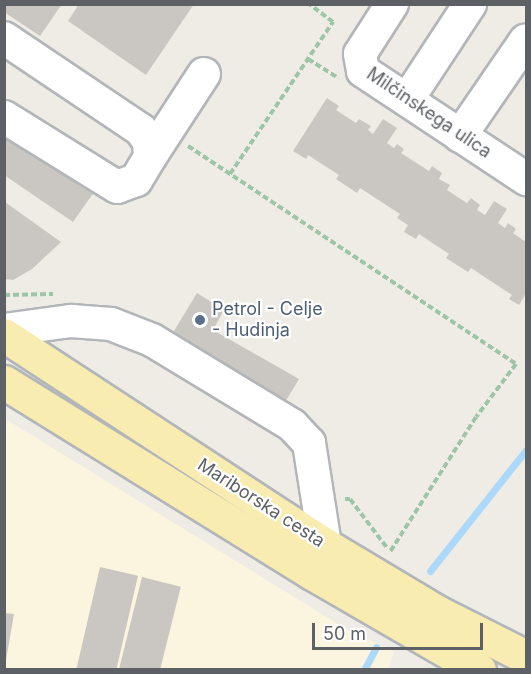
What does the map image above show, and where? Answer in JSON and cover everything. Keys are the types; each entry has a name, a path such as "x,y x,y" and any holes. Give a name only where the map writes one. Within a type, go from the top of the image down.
{"main road":[{"name":"Mariborska cesta","path":"4,335 325,545 438,612 526,657"},
{"name":"Mariborska cesta","path":"4,382 312,573 479,669"}],"lane":[{"name":"Milčinskega ulica","path":"392,4 360,54 359,63 363,71 460,136 522,167"},
{"path":"407,100 470,4"},
{"path":"4,38 141,130 149,142 159,145"},
{"path":"460,136 526,40"},
{"path":"4,117 117,187 136,180 204,74"},
{"path":"4,330 71,321 111,324 152,340 292,425 309,443 325,545"}],"path":[{"path":"230,174 333,22 309,4"},
{"path":"159,145 230,174 516,363 476,417 390,552"},
{"path":"4,295 56,294 66,299 71,321"},
{"path":"317,495 350,499 390,552 398,558"}],"shaded area":[{"path":"4,418 346,629 394,652 388,669 5,669"}],"building":[{"path":"4,4 62,4 40,36 4,12"},
{"path":"79,4 194,4 146,75 68,21"},
{"path":"327,98 339,106 336,110 356,123 359,119 371,126 368,130 373,134 383,119 397,128 387,143 394,148 397,144 404,149 401,153 429,171 432,166 442,173 439,179 450,185 447,190 467,203 471,198 480,205 477,210 485,215 494,201 507,209 498,223 505,228 508,223 516,229 513,233 526,242 526,293 519,305 509,299 512,295 471,268 468,272 446,258 449,254 419,234 416,239 404,232 408,225 397,218 400,214 360,188 357,193 336,179 339,175 308,155 306,159 293,151"},
{"path":"4,131 94,192 73,222 4,175"},
{"path":"5,202 61,242 32,269 13,280 5,279"},
{"path":"197,293 224,310 213,330 299,379 273,422 166,344"},
{"path":"100,567 138,576 116,670 76,670"},
{"path":"142,577 181,587 160,670 119,670"},
{"path":"4,613 14,614 6,660 4,660"}],"waterway":[{"path":"430,571 526,450"},
{"path":"364,670 376,647"}],"place":[{"name":"Petrol - Celje - Hudinja","path":"200,320"}]}
